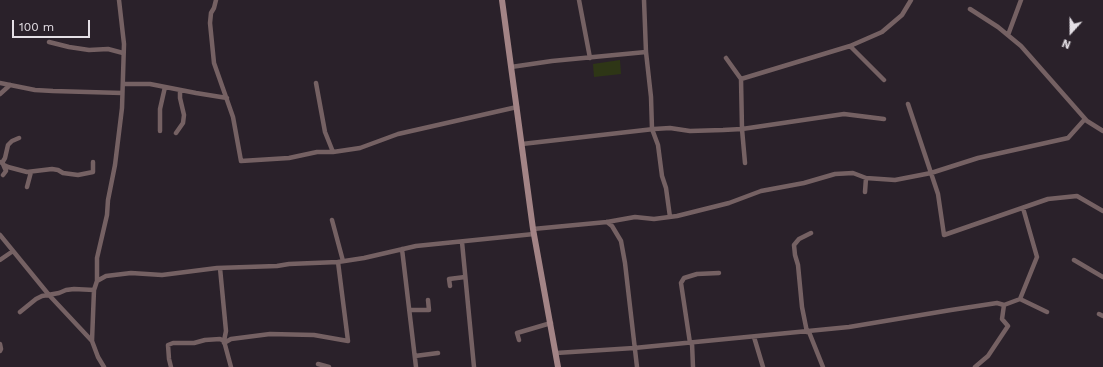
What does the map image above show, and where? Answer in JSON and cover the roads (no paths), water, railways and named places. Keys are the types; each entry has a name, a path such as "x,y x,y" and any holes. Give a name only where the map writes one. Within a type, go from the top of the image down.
{"main road":[{"path":"502,0 534,232 558,367"}],"street":[{"path":"92,341 94,290 97,281 97,258 107,215 108,200 115,165 121,121 124,44 119,0"},
{"path":"216,0 211,13 210,30 214,63 234,117 241,161 289,158 317,152 333,152 360,148 398,134 517,107"},
{"path":"579,0 590,58"},
{"path":"644,0 652,130 658,145 670,217"},
{"path":"741,79 850,46 882,32 902,15 911,0"},
{"path":"1008,35 1021,0"},
{"path":"970,9 1008,35 1021,46 1085,119 1103,131"},
{"path":"49,42 82,49 108,50 123,53"},
{"path":"850,46 884,80"},
{"path":"512,67 646,52"},
{"path":"726,58 741,79 742,129 746,163"},
{"path":"316,83 325,132 333,152"},
{"path":"0,84 53,92 122,94"},
{"path":"123,84 150,84 227,98"},
{"path":"0,94 10,85"},
{"path":"160,131 160,109 165,87"},
{"path":"176,133 183,122 184,115 180,98 180,90"},
{"path":"908,104 938,194 944,235 1048,199 1077,196 1103,211"},
{"path":"522,144 670,128 690,130 742,129 844,114 884,119"},
{"path":"97,281 114,274 162,274 220,268 340,262 416,246 462,242 634,217 654,219 670,217 705,209 761,191 835,174 853,173 866,178 895,180 931,173 978,158 1068,138 1085,119"},
{"path":"2,163 5,158 8,145 12,141 19,138"},
{"path":"2,163 8,167 30,172 52,169 72,175 93,172 93,162"},
{"path":"2,163 6,171 4,175"},
{"path":"27,187 30,172"},
{"path":"865,192 866,178"},
{"path":"1020,299 1037,256 1022,208"},
{"path":"224,342 231,339 270,334 314,335 348,341 340,262 332,220"},
{"path":"607,222 612,226 621,241 637,367"},
{"path":"811,234 799,240 794,245 798,265 802,307 808,332 823,367"},
{"path":"0,235 49,295 92,341 98,357 104,367"},
{"path":"462,242 474,367"},
{"path":"402,249 416,367"},
{"path":"0,260 13,251"},
{"path":"1074,260 1103,277"},
{"path":"220,268 226,331 224,342 231,367"},
{"path":"693,367 691,343 681,283 684,278 698,274 719,273"},
{"path":"450,286 449,278 465,277"},
{"path":"20,312 36,299 49,295 74,289 94,290"},
{"path":"556,353 634,348 808,332 849,327 989,304 997,303 1004,305 1020,299 1048,312"},
{"path":"410,310 429,310 428,300"},
{"path":"975,367 988,356 1008,326 1002,319 1004,305"},
{"path":"519,340 517,333 551,323"},
{"path":"754,337 763,367"},
{"path":"171,367 168,345 173,343 194,343 220,339 224,342"},
{"path":"0,344 0,351"},
{"path":"415,356 438,353"},
{"path":"318,364 329,367"}]}
